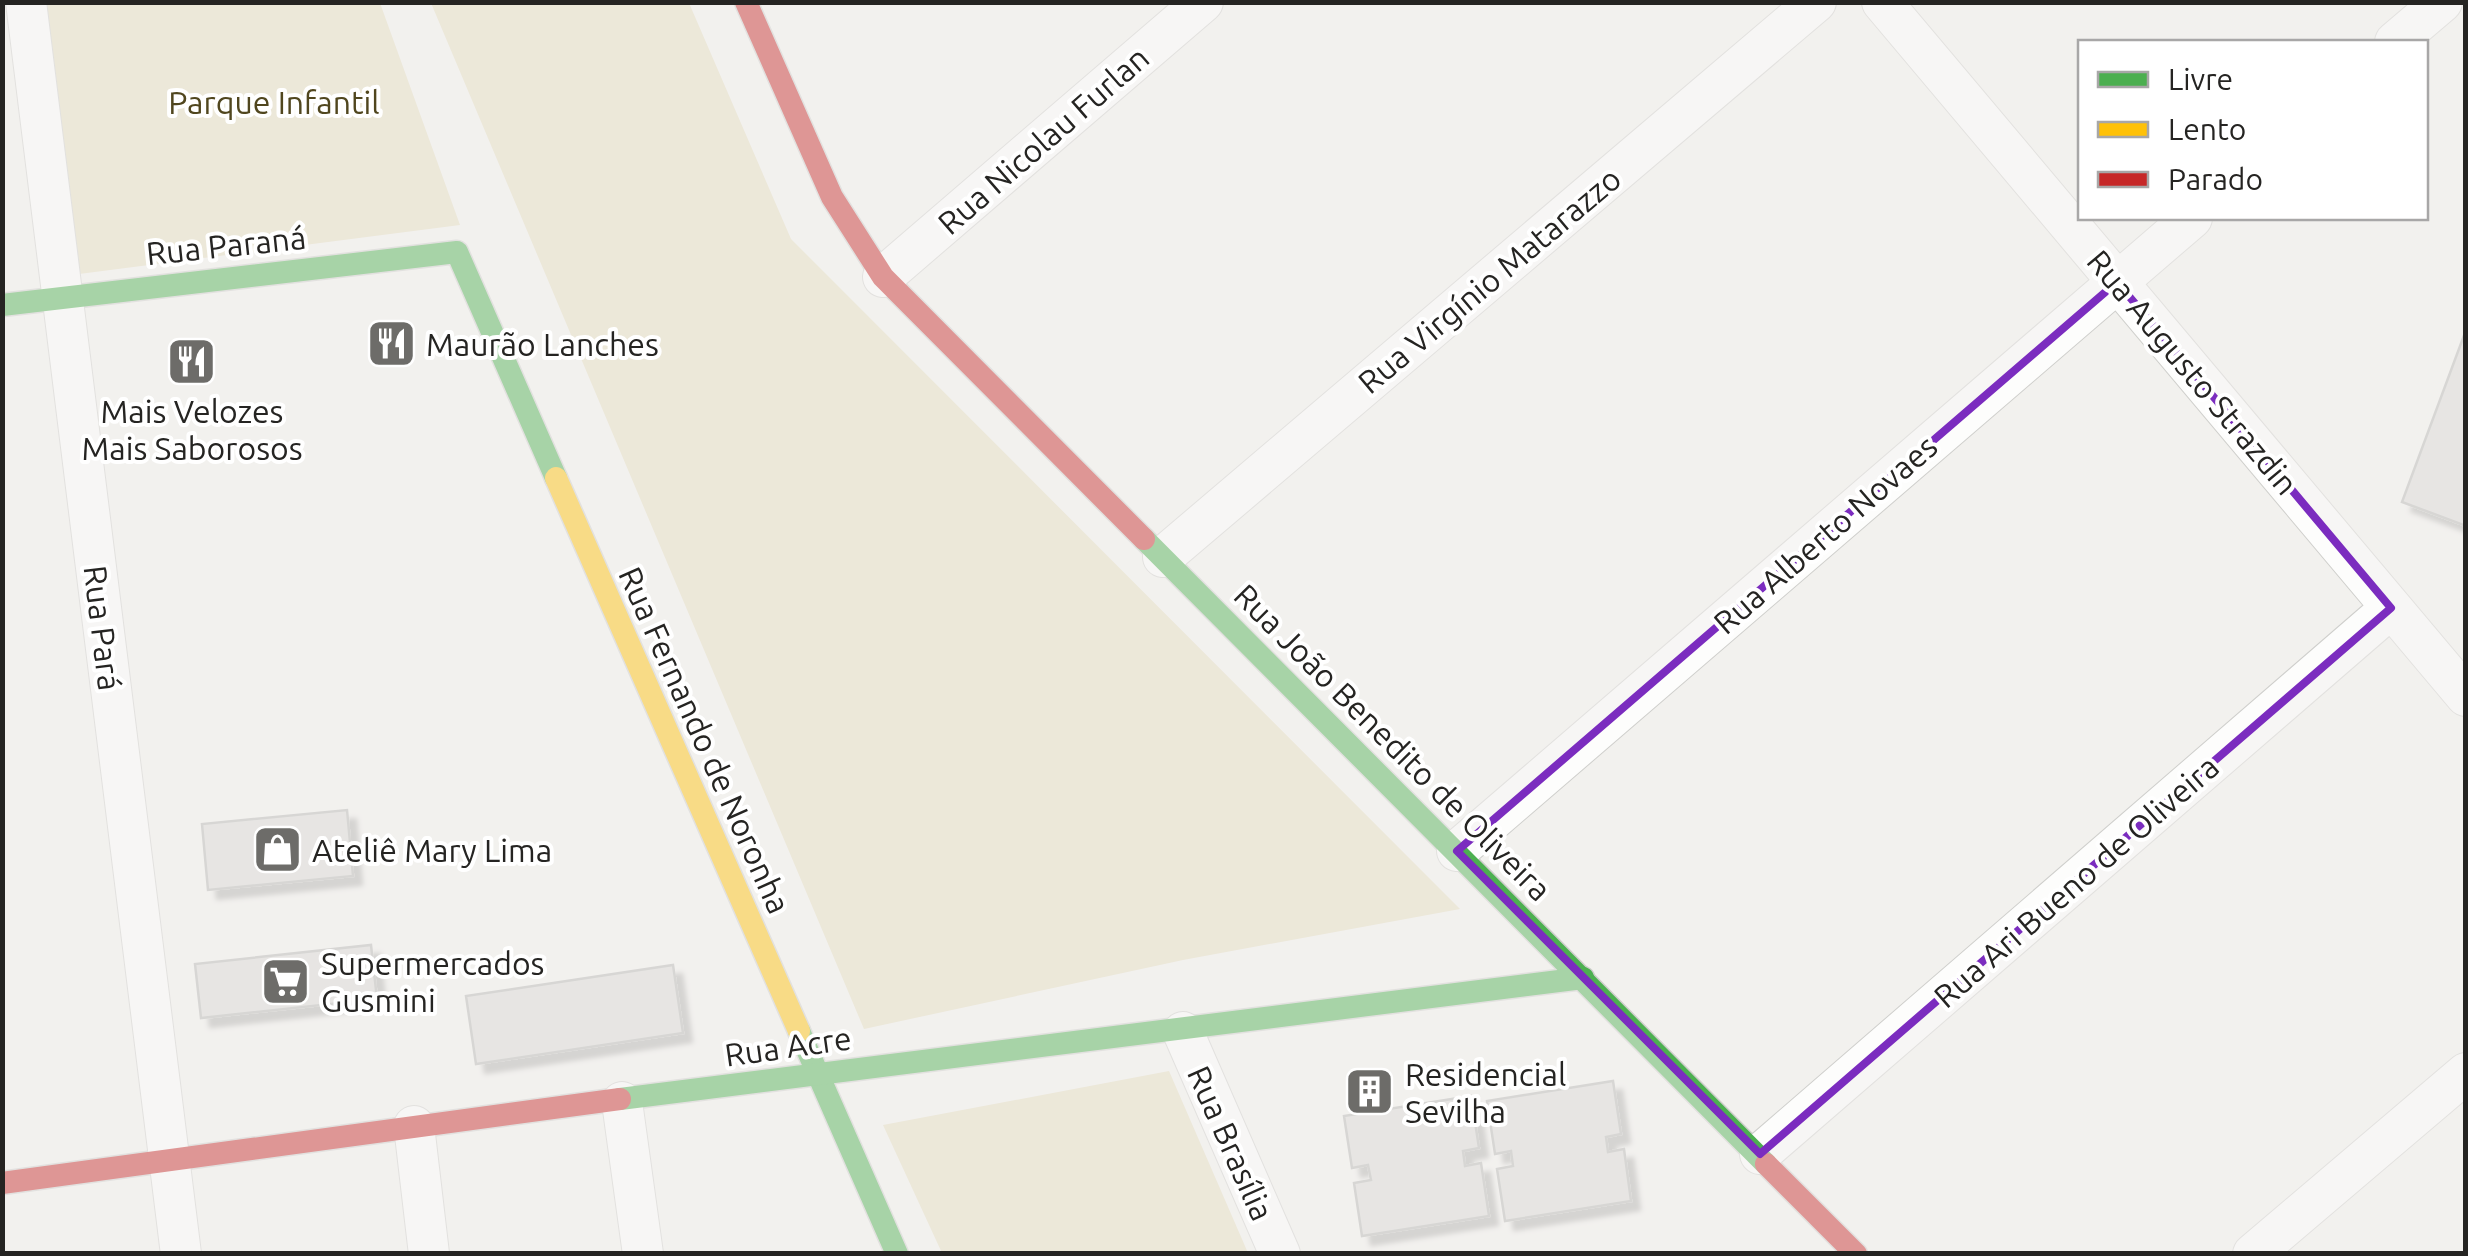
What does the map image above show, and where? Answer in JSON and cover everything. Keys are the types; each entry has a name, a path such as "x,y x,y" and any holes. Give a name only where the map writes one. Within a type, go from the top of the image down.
{"street":[{"name":"Rua Pará","path":"26,2 180,1254"},
{"name":"Rua João Benedito de Oliveira","path":"746,2 832,197 884,277 1856,1254"},
{"name":"Rua Nicolau Furlan","path":"884,277 1202,2"},
{"name":"Rua Virgínio Matarazzo","path":"1163,557 1816,2"},
{"name":"Rua Augusto Strazdin","path":"1882,2 2466,696"},
{"path":"2397,40 2442,2"},
{"name":"Rua Alberto Novaes","path":"1457,851 2190,220"},
{"name":"Rua Paraná","path":"2,305 457,252"},
{"name":"Rua Fernando de Noronha","path":"457,252 896,1254"},
{"name":"Rua Ari Bueno de Oliveira","path":"1760,1154 2391,608"},
{"name":"Rua Acre","path":"2,1184 414,1126 1182,1032 1583,978"},
{"name":"Rua Brasília","path":"1182,1032 1280,1254"},
{"path":"2253,1254 2466,1073"},
{"path":"622,1102 643,1254"},
{"path":"414,1126 429,1254"}],"highlighted area":[{"path":"2117,282 2391,608 1760,1154 1457,851"}],"green space":[{"name":"Parque Infantil","path":"45,3 380,3 460,225 79,274"},
{"path":"431,3 689,3 791,239 1460,909 1183,960 864,1029"},
{"path":"1169,1071 1248,1253 942,1253 883,1125"}],"building":[{"path":"2466,330 2466,526 2402,502"},
{"name":"Ateliê Mary Lima","path":"347,810 353,876 208,890 202,824"},
{"name":"Supermercados Gusmini","path":"371,945 377,999 201,1018 195,964"},
{"path":"673,965 683,1033 476,1064 466,996"},
{"path":"1613,1081 1621,1134 1606,1137 1608,1152 1624,1149 1631,1201 1505,1221 1497,1169 1513,1166 1511,1151 1495,1154 1487,1101"},
{"name":"Residencial Sevilha","path":"1377,1084 1378,1099 1363,1102 1361,1085"},
{"path":"1471,1096 1479,1148 1463,1151 1465,1166 1481,1163 1489,1216 1362,1236 1354,1183 1371,1180 1368,1165 1352,1168 1344,1116"}],"traffic: fast":[{"path":"2,305 457,252 556,478"},
{"path":"1144,539 1766,1164"},
{"path":"620,1099 1583,978"},
{"path":"799,1031 897,1254"}],"traffic: slow":[{"path":"556,478 799,1031"}],"traffic: jam":[{"path":"746,2 832,197 883,277 1144,539"},
{"path":"2,1183 620,1099"},
{"path":"1766,1164 1856,1254"}],"place":[{"name":"Maurão Lanches","path":"391,344"},
{"name":"Mais Velozes Mais Saborosos","path":"192,361"},
{"name":"Ateliê Mary Lima","path":"277,850"},
{"name":"Supermercados Gusmini","path":"286,981"},
{"name":"Residencial Sevilha","path":"1370,1092"}]}
